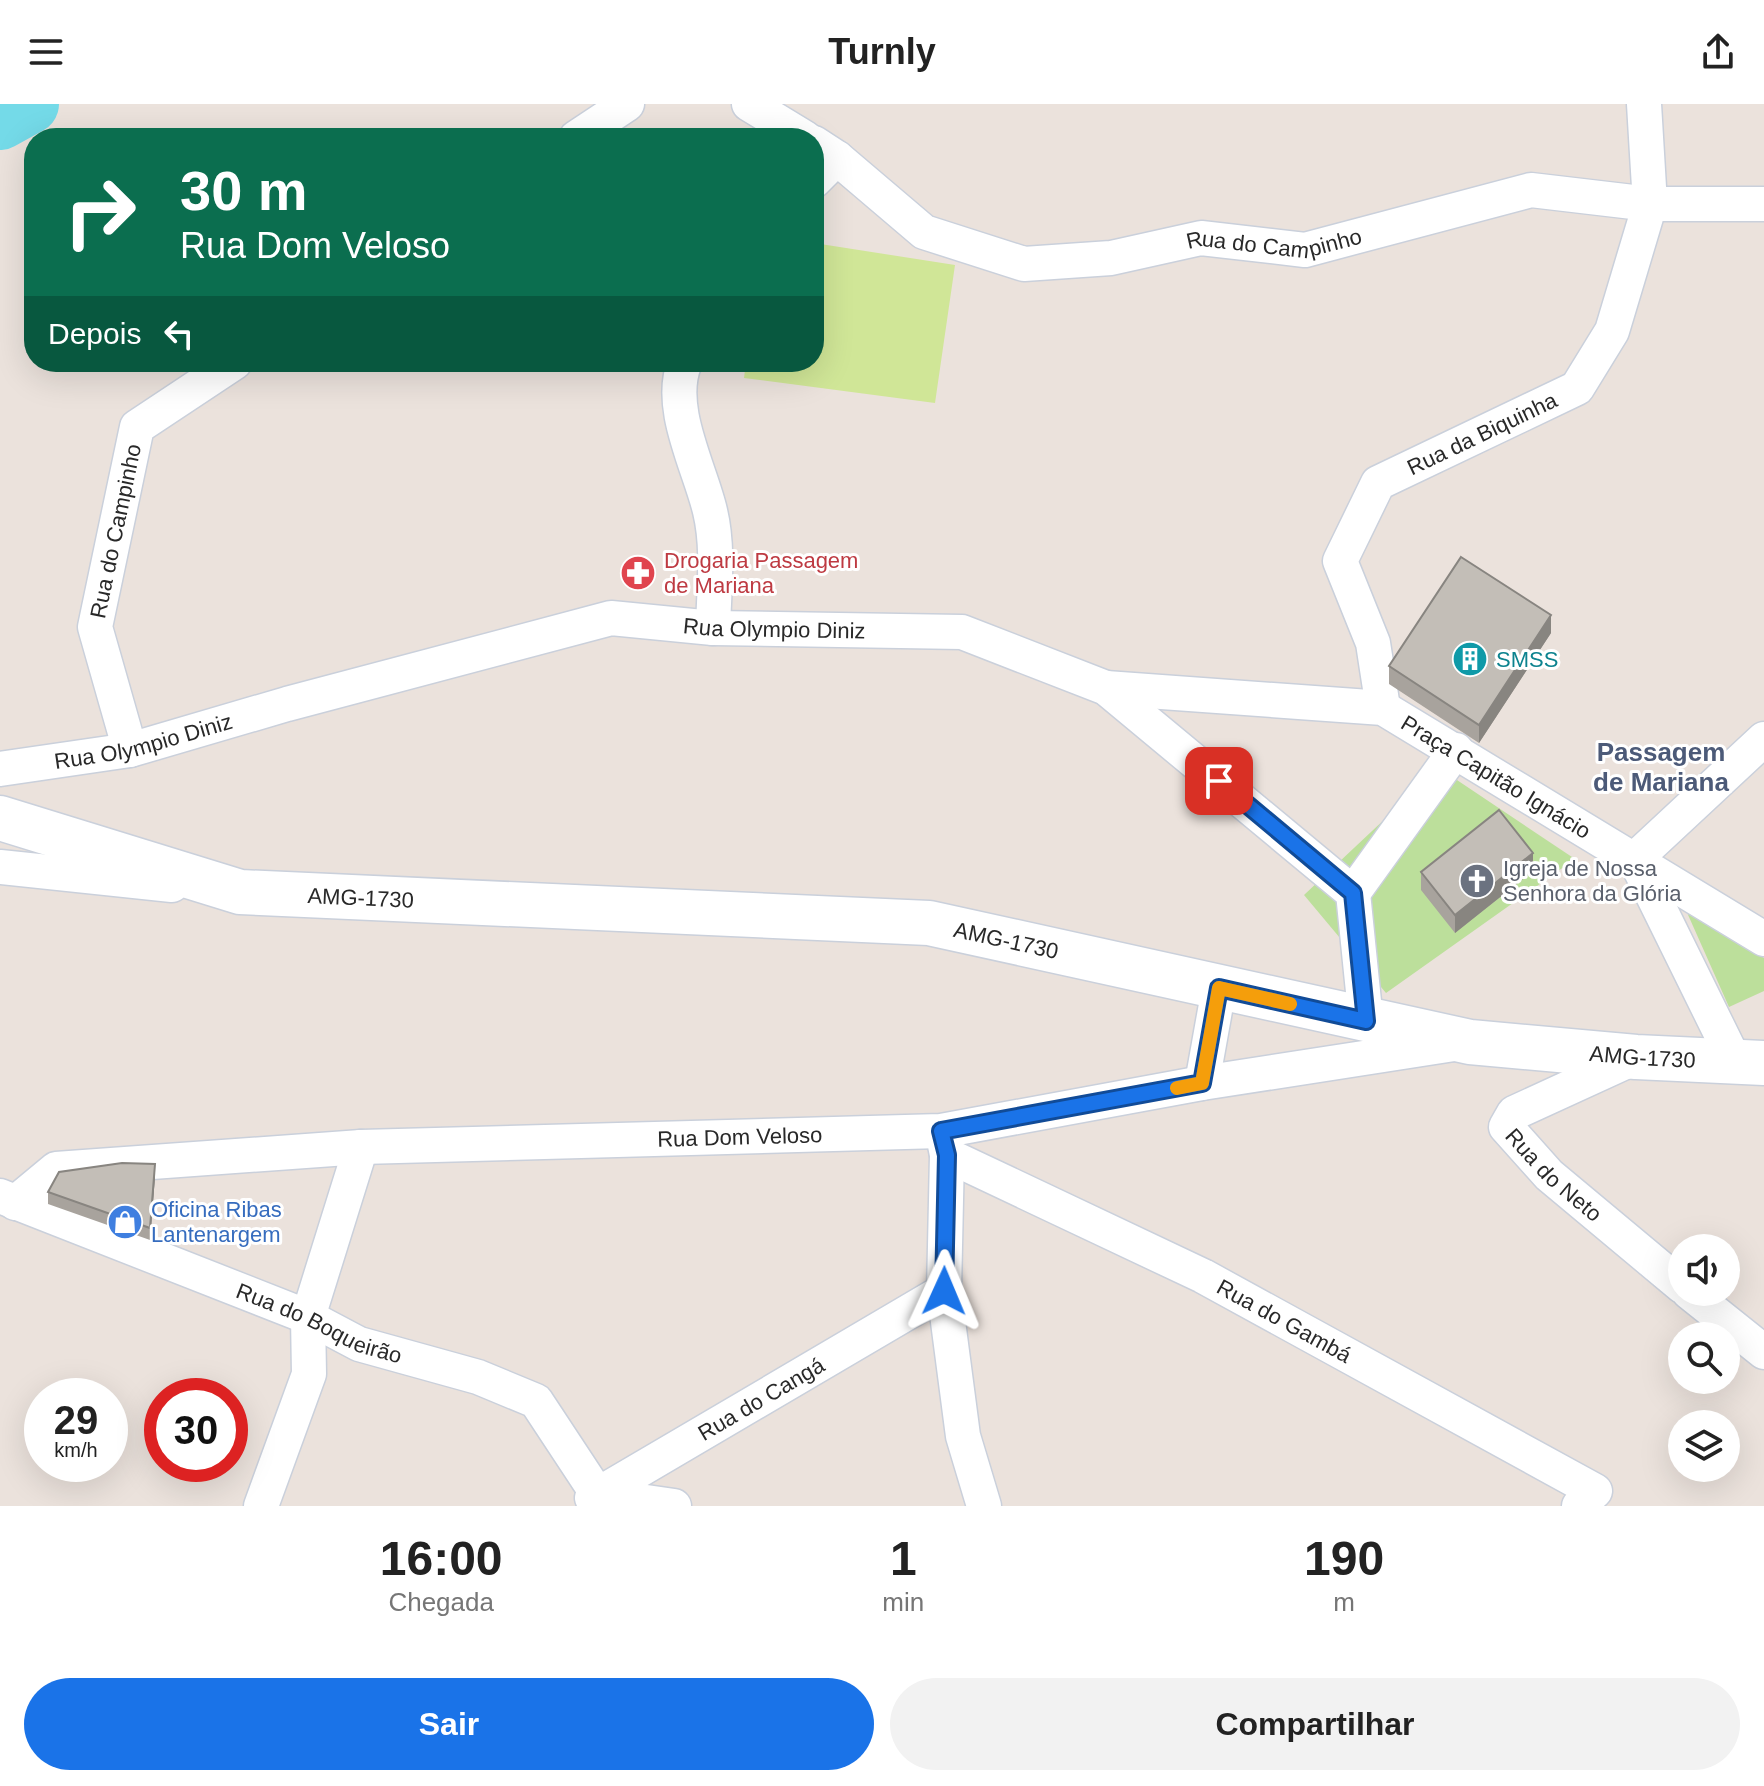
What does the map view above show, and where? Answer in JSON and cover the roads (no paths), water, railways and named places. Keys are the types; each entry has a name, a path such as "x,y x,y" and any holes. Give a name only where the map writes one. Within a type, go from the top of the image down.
{"main road":[{"name":"AMG-1730","path":"0,818 240,892 929,923 1470,1042 1636,1057 1749,1062"}],"street":[{"path":"591,128 627,104"},
{"path":"749,104 789,128"},
{"name":"Rua da Biquinha","path":"1383,708 1373,643 1340,561 1378,483 1577,388 1612,331 1650,204 1644,104"},
{"name":"Rua do Campinho","path":"824,162 924,232 1024,264 1111,258 1201,238 1305,250 1531,190 1650,204 1764,204"},
{"name":"Rua do Campinho","path":"130,750 95,627 137,427 220,372"},
{"path":"684,372 682,408 686,439 711,512 715,550 713,628"},
{"name":"Rua Olympio Diniz","path":"0,769 130,750 287,704 611,618 713,628 962,632 1106,688 1353,893"},
{"name":"Praça Capitão Ignácio","path":"1106,688 1383,708 1764,939"},
{"path":"1749,1062 1635,859 1764,739"},
{"path":"1366,1021 1353,893 1456,750"},
{"path":"0,867 240,892"},
{"path":"1202,1083 1219,988"},
{"name":"Rua Dom Veloso","path":"8,1199 56,1169 361,1147 944,1143 1202,1083 1470,1042"},
{"name":"Rua do Neto","path":"1636,1057 1514,1113 1506,1127 1549,1175 1668,1274"},
{"path":"944,1143 944,1291 963,1436 984,1506"},
{"name":"Rua do Gambá","path":"944,1143 1203,1276 1595,1491 1579,1506"},
{"path":"261,1506 309,1374 308,1317 361,1147"},
{"name":"Rua do Boqueirão","path":"8,1199 308,1317 359,1344 478,1377 536,1401 588,1501"},
{"name":"Rua do Cangá","path":"588,1501 944,1291"},
{"path":"1706,1306 1764,1352"},
{"path":"588,1501 674,1506"}],"waterway":[{"path":"0,120 29,104"}],"place":[{"name":"Drogaria Passagem de Mariana","path":"638,573"},
{"name":"SMSS","path":"1470,659"},
{"name":"Igreja de Nossa Senhora da Glória","path":"1477,881"},
{"name":"Oficina Ribas Lantenargem","path":"125,1222"}],"district":[{"name":"Passagem de Mariana","path":"1661,767"}]}
